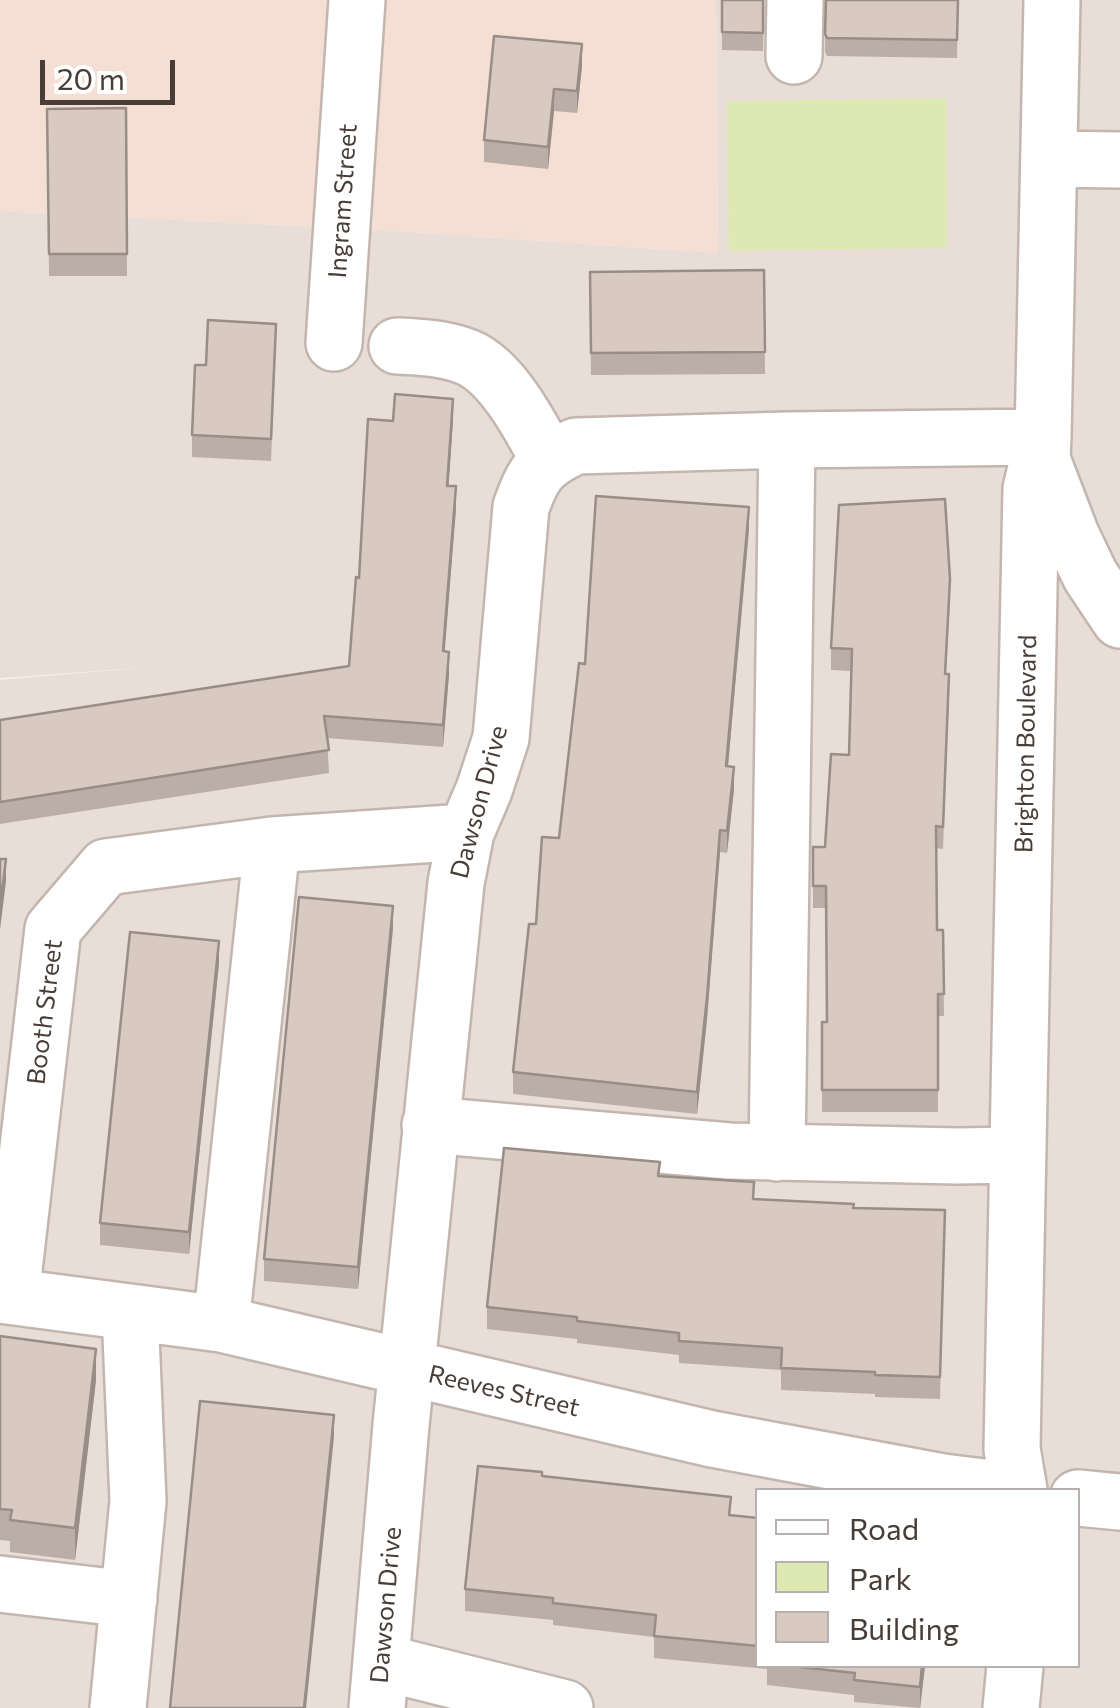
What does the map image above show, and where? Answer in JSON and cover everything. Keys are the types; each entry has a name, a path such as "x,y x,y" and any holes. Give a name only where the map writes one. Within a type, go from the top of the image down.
{"street":[{"name":"Ingram Street","path":"334,343 357,0"},
{"path":"794,56 795,0"},
{"name":"Brighton Boulevard","path":"1019,1488 1012,1449 1031,489 1043,448 1052,0"},
{"path":"1048,160 1120,160"},
{"path":"398,346 435,348 470,358 490,373 522,411 548,459 576,446 787,440 1043,448 1077,548 1090,576 1120,620"},
{"path":"777,1152 787,440"},
{"name":"Dawson Drive","path":"379,1685 456,882 466,832 501,738 521,508 531,478 548,459"},
{"name":"Booth Street","path":"5,1295 54,930 106,867 272,844 466,832"},
{"path":"221,1324 272,844"},
{"path":"430,1125 729,1151 1017,1155"},
{"name":"Reeves Street","path":"5,1295 221,1324 712,1440 992,1488"},
{"path":"118,1708 138,1501 130,1312"},
{"path":"1080,1498 1120,1502"},
{"path":"0,1584 129,1599"},
{"path":"1011,1708 1015,1668"},
{"path":"379,1685 564,1708"}],"shaded area":[{"path":"0,0 716,0 718,253 382,230 0,211"},
{"path":"716,0 1120,0 1120,1708 0,1708 0,680 151,667 0,678 0,211 382,230 718,253"}],"green space":[{"path":"946,98 947,248 729,251 727,101"}],"building":[{"path":"722,0 763,0 763,33 722,32"},
{"path":"826,0 958,0 957,40 827,38"},
{"path":"494,36 582,44 577,91 554,89 548,147 484,140"},
{"path":"126,108 127,254 49,254 47,109"},
{"path":"764,270 765,352 591,353 590,272"},
{"path":"208,320 276,324 271,439 192,435 195,365 206,365"},
{"path":"395,394 453,399 447,486 456,486 443,651 449,652 443,725 324,716 329,750 0,802 0,720 349,666 356,577 359,578 368,419 393,421"},
{"path":"596,496 749,507 726,766 734,767 727,831 720,830 697,1092 513,1072 529,924 536,924 542,837 559,838 579,663 585,664"},
{"path":"945,499 950,579 945,674 949,674 943,827 936,826 937,930 943,930 944,994 938,994 938,1090 822,1090 822,1022 827,1022 826,886 813,886 813,847 825,847 831,754 849,755 852,649 831,648 839,505"},
{"path":"0,859 6,859 0,908"},
{"path":"299,897 393,906 358,1267 264,1259"},
{"path":"130,932 219,941 189,1232 100,1223"},
{"path":"504,1148 660,1162 658,1176 754,1182 753,1199 854,1204 853,1208 945,1210 940,1377 781,1368 782,1348 679,1341 679,1333 487,1307"},
{"path":"0,1336 96,1349 75,1528 10,1520 12,1510 0,1509"},
{"path":"200,1401 334,1415 304,1708 170,1708"},
{"path":"478,1466 731,1497 729,1515 755,1518 755,1646 654,1636 656,1615 465,1589"},
{"path":"809,1668 922,1668 920,1687 854,1680 855,1673"}]}
